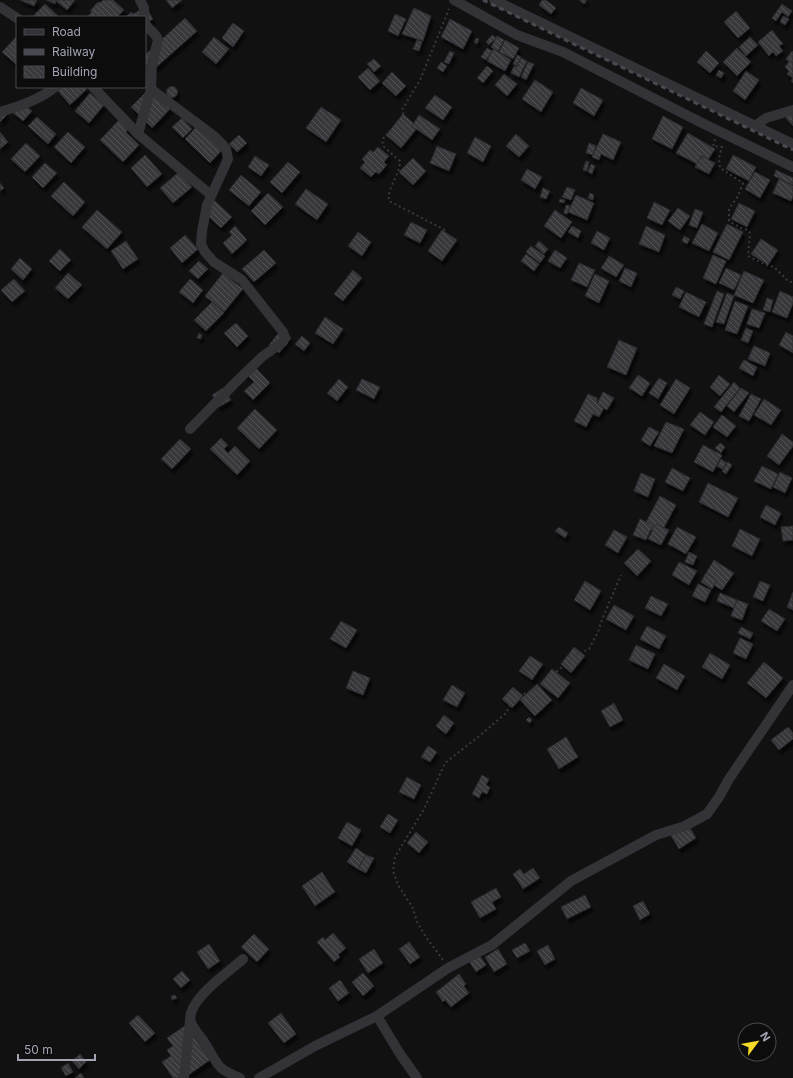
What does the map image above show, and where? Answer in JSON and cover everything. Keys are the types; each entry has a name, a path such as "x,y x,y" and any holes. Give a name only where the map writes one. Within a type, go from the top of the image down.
{"street":[{"path":"140,0 144,8 144,16"},
{"path":"494,0 793,144"},
{"path":"452,4 517,35 563,52 717,131 793,167"},
{"path":"0,7 16,17"},
{"path":"138,134 151,88 152,65 158,40 158,37 146,25"},
{"path":"0,112 35,100 53,88"},
{"path":"94,88 138,134 211,195"},
{"path":"151,88 214,136 226,149 228,160 211,195 204,216 201,244 205,252 214,262 242,280 283,332 285,337 283,342 263,356 190,429"},
{"path":"755,126 766,118 793,110"},
{"path":"259,1078 315,1046 377,1016 448,968 492,945 571,881 656,835 686,826 707,814 793,685"},
{"path":"184,1078 192,1008 198,998 243,959"},
{"path":"377,1016 400,1054 417,1078"},
{"path":"190,1021 206,1044 215,1062 225,1075 240,1078"}],"path":[{"path":"445,230 390,201 389,192 400,168 400,161 384,147 382,141 384,135 400,127 405,120 402,110 420,80 452,4"},
{"path":"717,131 712,146 722,147 719,158 720,168 743,183 738,196 729,209 729,221 748,230 750,233 748,256 766,265 774,267 787,280 793,283"},
{"path":"448,968 416,922 413,908 398,885 393,871 395,856 424,809 445,762 506,713 514,698 532,691 576,655 589,649 598,632 621,575"}],"building":[{"path":"20,0 37,0 34,6"},
{"path":"46,0 56,0 55,4"},
{"path":"75,0 67,10 56,1"},
{"path":"103,0 113,0 124,10 118,16 88,16 92,12 90,11 98,2 100,3"},
{"path":"166,0 182,0 172,8"},
{"path":"542,0 546,0 556,8 551,14 539,5"},
{"path":"579,0 587,0 584,4"},
{"path":"45,4 58,16 33,16"},
{"path":"782,4 792,11 788,17 782,12 776,21 772,18"},
{"path":"146,7 153,19 146,23 146,16 135,16 133,14"},
{"path":"414,8 431,16 423,41 402,34"},
{"path":"736,11 750,28 738,38 724,22"},
{"path":"131,12 135,16 127,16"},
{"path":"395,14 406,19 398,36 388,31"},
{"path":"783,16 789,19 785,25 780,22"},
{"path":"185,18 197,31 152,71 146,64 146,54"},
{"path":"450,19 472,31 463,49 441,37"},
{"path":"233,23 244,31 233,47 222,38"},
{"path":"772,30 783,44 779,46 783,51 776,56 773,52 769,56 758,42"},
{"path":"492,35 496,38 489,45 486,42"},
{"path":"497,36 504,40 498,51 491,47"},
{"path":"16,37 16,64 2,52"},
{"path":"214,37 229,49 216,64 202,52"},
{"path":"750,37 758,45 746,56 739,47"},
{"path":"476,38 479,39 477,44 474,42"},
{"path":"417,40 422,42 419,51 413,49"},
{"path":"505,40 519,48 513,59 499,52"},
{"path":"487,48 492,51 486,60 481,57"},
{"path":"737,48 751,62 737,76 723,62"},
{"path":"493,49 511,60 505,71 487,61"},
{"path":"450,51 454,53 449,64 444,62"},
{"path":"706,51 719,63 710,73 697,62"},
{"path":"792,51 793,78 787,74 789,71 785,67 789,62 786,59"},
{"path":"517,55 521,57 517,66 513,64"},
{"path":"521,58 527,61 519,77 511,73 514,66 517,67"},
{"path":"374,59 381,66 374,72 367,64"},
{"path":"441,62 447,66 443,72 437,68"},
{"path":"528,62 534,64 526,80 521,77"},
{"path":"487,66 493,71 483,83 477,78"},
{"path":"368,68 380,81 370,90 358,77"},
{"path":"719,70 724,73 721,78 716,75"},
{"path":"746,71 759,80 745,100 733,91"},
{"path":"392,72 406,86 396,96 382,83"},
{"path":"504,74 517,84 507,96 495,85"},
{"path":"535,80 553,92 541,112 522,99"},
{"path":"172,86 176,88 178,92 176,96 172,98 168,96 166,92 168,88"},
{"path":"61,88 87,89 70,105 58,91"},
{"path":"581,88 603,100 594,116 573,103"},
{"path":"149,89 170,109 152,128 131,107"},
{"path":"90,93 104,105 89,123 75,111"},
{"path":"435,95 452,107 443,120 425,108"},
{"path":"21,102 32,111 23,121 12,112"},
{"path":"321,107 341,120 326,142 306,128"},
{"path":"0,109 7,115 0,122"},
{"path":"793,111 793,126 786,118"},
{"path":"403,114 418,127 401,148 386,135"},
{"path":"419,115 440,129 432,140 412,126"},
{"path":"663,116 683,127 672,149 652,139"},
{"path":"37,117 56,134 48,144 28,126"},
{"path":"182,118 192,129 183,138 172,127"},
{"path":"119,120 128,129 126,132 139,145 123,162 100,140"},
{"path":"197,126 222,150 210,163 185,139"},
{"path":"0,132 8,142 0,149"},
{"path":"68,132 85,147 71,163 54,147"},
{"path":"688,133 715,149 708,160 701,156 697,164 676,153"},
{"path":"516,134 529,146 519,157 506,146"},
{"path":"603,134 621,142 613,160 601,154 599,160 592,157"},
{"path":"239,135 247,143 237,152 229,144"},
{"path":"475,137 491,146 483,162 467,153"},
{"path":"26,143 40,156 25,172 11,159"},
{"path":"589,143 596,146 593,155 586,153"},
{"path":"437,146 456,154 449,171 430,163"},
{"path":"378,147 389,156 384,162 387,165 379,174 376,172 371,177 360,168 365,162 362,159 370,150 373,152"},
{"path":"145,155 162,174 147,187 131,168"},
{"path":"733,155 756,167 749,181 726,169"},
{"path":"255,156 269,165 261,176 248,167"},
{"path":"701,156 715,163 709,174 695,167"},
{"path":"413,158 426,171 413,185 399,172"},
{"path":"586,161 589,162 587,171 583,170"},
{"path":"288,162 300,172 282,193 270,182"},
{"path":"45,163 57,173 43,188 32,177"},
{"path":"591,164 595,166 592,174 588,172"},
{"path":"527,169 542,177 535,189 521,180"},
{"path":"776,170 793,178 793,185 774,176"},
{"path":"179,172 192,187 173,203 160,188"},
{"path":"755,172 770,180 760,198 745,189"},
{"path":"241,175 261,192 249,206 229,190"},
{"path":"779,179 793,186 793,196 791,201 773,193"},
{"path":"64,182 85,202 73,216 51,196"},
{"path":"0,183 4,188 0,191"},
{"path":"567,187 575,190 571,200 562,197"},
{"path":"543,188 550,191 546,199 540,197"},
{"path":"306,189 328,204 317,220 295,204"},
{"path":"268,193 283,207 265,225 251,211"},
{"path":"590,193 594,195 593,200 588,198"},
{"path":"576,195 594,203 587,220 568,212"},
{"path":"560,199 565,200 564,203 559,202"},
{"path":"214,200 232,217 221,228 203,211"},
{"path":"654,202 670,210 662,225 647,218"},
{"path":"739,203 755,211 747,227 731,219"},
{"path":"566,205 570,206 567,214 564,213"},
{"path":"678,208 690,216 680,230 668,221"},
{"path":"695,209 703,212 697,228 689,225"},
{"path":"97,210 122,232 107,249 82,227"},
{"path":"555,210 572,222 561,238 544,226"},
{"path":"411,222 427,230 420,243 404,235"},
{"path":"702,224 718,233 709,251 692,243"},
{"path":"727,224 743,232 729,260 713,252"},
{"path":"235,226 247,240 232,254 223,243 232,235 229,232"},
{"path":"572,226 581,231 578,238 568,232"},
{"path":"646,226 665,235 659,252 639,244"},
{"path":"442,230 457,240 442,261 428,251"},
{"path":"597,231 610,238 604,250 591,243"},
{"path":"358,232 371,242 362,256 348,246"},
{"path":"185,235 198,249 182,263 170,248"},
{"path":"684,236 690,239 687,244 682,241"},
{"path":"761,239 778,250 768,265 751,254"},
{"path":"126,241 138,259 123,269 111,251"},
{"path":"539,241 548,249 544,254 535,246"},
{"path":"531,246 545,256 540,263 526,252"},
{"path":"60,249 71,260 60,271 49,261"},
{"path":"264,250 276,263 254,282 242,269"},
{"path":"555,250 567,258 560,268 548,261"},
{"path":"526,254 539,264 534,271 521,261"},
{"path":"713,255 726,261 716,284 703,278"},
{"path":"609,256 624,265 616,277 601,268"},
{"path":"20,258 32,269 23,280 11,269"},
{"path":"199,261 208,269 198,279 189,271"},
{"path":"579,263 595,270 587,287 571,280"},
{"path":"625,268 637,273 631,287 619,281"},
{"path":"726,268 741,275 734,290 719,283"},
{"path":"353,270 362,278 343,301 334,294"},
{"path":"744,271 764,280 753,303 734,295"},
{"path":"68,273 82,285 68,299 55,288"},
{"path":"223,273 243,289 224,312 205,296"},
{"path":"595,274 609,281 599,303 585,296"},
{"path":"14,279 25,291 12,302 1,290"},
{"path":"190,279 203,290 193,303 179,292"},
{"path":"676,287 684,291 680,299 672,295"},
{"path":"717,291 724,294 712,327 704,324"},
{"path":"780,291 793,297 793,303 787,318 772,312"},
{"path":"686,292 706,302 699,317 679,307"},
{"path":"727,293 734,296 724,324 716,322"},
{"path":"767,298 773,300 770,312 763,310"},
{"path":"735,301 748,306 737,334 725,330"},
{"path":"212,302 224,313 206,331 194,320"},
{"path":"752,309 765,313 759,328 747,324"},
{"path":"325,317 343,329 333,344 315,333"},
{"path":"236,323 248,336 237,347 224,333"},
{"path":"746,328 753,331 748,343 741,340"},
{"path":"281,330 291,338 279,353 269,345"},
{"path":"786,332 793,336 793,353 779,345"},
{"path":"199,333 202,335 201,339 197,338"},
{"path":"302,336 310,343 304,351 295,344"},
{"path":"619,340 637,348 626,375 607,367"},
{"path":"754,346 770,353 765,366 748,359"},
{"path":"744,360 757,367 753,376 739,368"},
{"path":"252,364 270,383 253,400 244,391 254,382 244,372"},
{"path":"638,375 650,383 642,396 629,388"},
{"path":"719,375 730,384 720,396 710,387"},
{"path":"659,378 667,383 658,399 649,393"},
{"path":"339,379 348,387 337,401 327,393"},
{"path":"362,379 380,387 374,399 356,390"},
{"path":"676,379 690,388 674,414 660,405"},
{"path":"734,382 740,388 721,412 714,407"},
{"path":"223,388 231,400 219,407 212,395"},
{"path":"741,388 749,393 734,412 727,406"},
{"path":"603,392 614,398 607,410 597,404"},
{"path":"588,394 597,398 597,403 604,408 599,417 593,414 586,427 574,421"},
{"path":"751,394 761,399 749,421 739,416"},
{"path":"764,399 781,410 771,425 754,415"},
{"path":"255,409 277,430 259,449 237,428"},
{"path":"700,412 714,422 705,435 690,425"},
{"path":"722,415 736,426 727,437 713,427"},
{"path":"666,422 684,429 672,453 654,446"},
{"path":"649,427 659,432 650,446 641,440"},
{"path":"782,434 793,442 793,446 779,465 767,456"},
{"path":"221,438 228,445 224,449 228,453 235,446 250,461 237,475 210,449"},
{"path":"180,439 191,449 172,469 161,459"},
{"path":"720,443 725,447 721,453 715,448"},
{"path":"703,445 722,455 713,472 694,462"},
{"path":"721,459 727,463 722,469 717,466"},
{"path":"728,462 732,465 726,474 722,471"},
{"path":"762,466 778,474 771,489 754,481"},
{"path":"672,468 690,478 683,491 665,482"},
{"path":"780,472 792,478 785,493 773,487"},
{"path":"641,473 655,479 648,497 634,491"},
{"path":"708,483 738,498 728,517 699,502"},
{"path":"660,496 676,505 660,535 644,526"},
{"path":"766,505 781,513 775,525 760,517"},
{"path":"640,519 653,525 646,540 633,535"},
{"path":"656,524 669,530 661,545 648,539"},
{"path":"793,526 793,540 783,541 781,527"},
{"path":"559,527 568,533 565,538 555,531"},
{"path":"677,527 696,537 686,554 668,544"},
{"path":"740,529 760,539 752,556 732,546"},
{"path":"614,530 627,537 618,553 605,545"},
{"path":"638,549 651,561 637,576 624,563"},
{"path":"689,552 697,556 693,565 685,562"},
{"path":"714,560 734,573 722,590 703,578"},
{"path":"679,562 697,571 689,585 672,575"},
{"path":"706,573 717,580 712,589 701,582"},
{"path":"585,581 601,591 590,610 574,600"},
{"path":"760,581 770,585 763,601 753,597"},
{"path":"698,584 711,590 705,602 692,596"},
{"path":"793,592 793,610 787,607"},
{"path":"720,593 737,600 734,608 717,601"},
{"path":"651,596 668,604 661,616 645,608"},
{"path":"737,600 748,604 742,620 731,616"},
{"path":"614,605 634,616 626,630 606,619"},
{"path":"769,609 785,619 777,631 761,621"},
{"path":"341,621 357,630 346,648 330,639"},
{"path":"647,626 666,636 659,649 640,639"},
{"path":"741,627 753,633 750,639 738,633"},
{"path":"740,638 753,644 746,659 733,653"},
{"path":"636,645 655,654 648,669 629,660"},
{"path":"574,647 585,656 571,673 561,664"},
{"path":"710,653 730,665 722,679 702,667"},
{"path":"530,656 543,664 532,680 519,671"},
{"path":"764,662 783,678 766,698 747,683"},
{"path":"664,664 685,676 677,690 656,678"},
{"path":"552,669 570,683 558,698 540,684"},
{"path":"353,671 370,678 363,695 346,688"},
{"path":"537,684 552,700 535,716 520,700"},
{"path":"452,685 465,693 457,707 443,700"},
{"path":"513,687 523,696 512,708 502,699"},
{"path":"614,703 623,720 610,727 601,711"},
{"path":"444,715 454,723 446,734 436,726"},
{"path":"529,717 532,720 530,723 526,720"},
{"path":"788,727 793,733 793,739 779,750 771,740"},
{"path":"566,737 578,757 559,769 547,749"},
{"path":"428,746 437,752 430,762 421,757"},
{"path":"482,775 489,779 486,785 490,787 487,794 482,792 479,798 472,794"},
{"path":"407,777 421,785 414,799 399,792"},
{"path":"388,814 398,820 390,833 380,827"},
{"path":"347,822 361,830 352,846 338,838"},
{"path":"687,823 696,838 679,849 670,834"},
{"path":"416,832 428,842 419,853 407,843"},
{"path":"356,848 366,855 358,869 347,862"},
{"path":"366,855 374,858 366,873 358,869"},
{"path":"533,868 540,878 523,889 513,874 520,869 524,874"},
{"path":"322,872 335,892 322,901 309,881"},
{"path":"309,881 322,901 315,906 302,886"},
{"path":"496,888 501,897 492,902 496,909 480,918 471,902"},
{"path":"585,895 591,907 567,919 561,907"},
{"path":"643,901 650,914 640,920 633,906"},
{"path":"333,933 346,948 338,955 340,957 334,962 317,942 323,937 325,940"},
{"path":"254,934 269,949 257,962 241,947"},
{"path":"409,942 420,957 410,964 399,949"},
{"path":"525,943 530,951 517,958 512,950"},
{"path":"209,944 220,961 208,969 197,952"},
{"path":"548,945 555,959 545,965 537,951"},
{"path":"374,949 383,963 368,973 359,959"},
{"path":"498,949 507,964 494,972 485,957"},
{"path":"477,952 486,965 476,972 467,958"},
{"path":"182,971 190,980 181,988 173,979"},
{"path":"363,973 374,986 363,996 352,982"},
{"path":"459,974 466,984 464,986 469,993 451,1007 445,1000 443,1002 436,992"},
{"path":"340,980 349,993 338,1001 329,988"},
{"path":"175,995 177,998 172,1000 171,996"},
{"path":"281,1013 296,1034 284,1043 268,1023"},
{"path":"138,1015 155,1033 145,1042 129,1023"},
{"path":"186,1025 210,1060 184,1078 173,1078 162,1062 171,1056 167,1050 173,1046 167,1038"},
{"path":"80,1054 86,1062 79,1069 72,1061"},
{"path":"68,1063 73,1072 66,1076 61,1068"},
{"path":"81,1073 84,1078 75,1078"}],"railway":[{"path":"483,0 793,150"}]}
